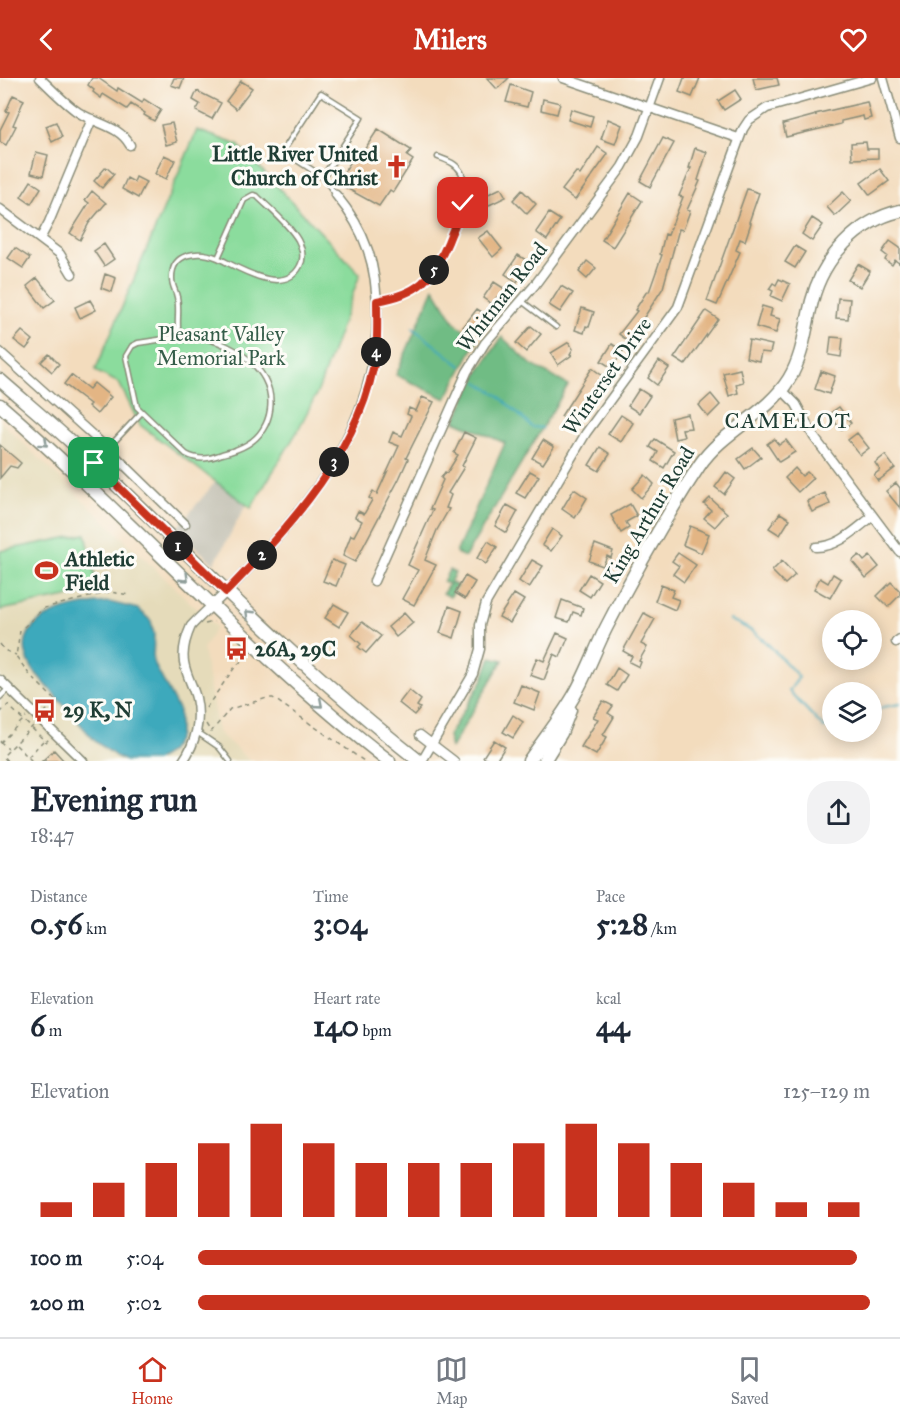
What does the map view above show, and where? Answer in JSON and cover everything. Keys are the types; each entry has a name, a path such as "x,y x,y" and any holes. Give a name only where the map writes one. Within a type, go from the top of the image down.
{"main road":[{"name":"King Arthur Road","path":"544,761 565,724 575,694 618,606 699,466 721,440 760,412 782,390 797,365 804,345 818,282 829,263 855,233 881,217 900,211"},
{"path":"0,380 94,463 226,592 333,691 420,761"},
{"path":"0,405 85,481 211,605 308,695 389,761"},
{"name":"King Arthur Road","path":"529,761 575,694"}],"street":[{"path":"40,78 75,110 115,129 130,145"},
{"path":"563,78 738,138"},
{"name":"Whitman Road","path":"374,581 467,372 485,342 522,301 622,167 639,136 660,78"},
{"name":"Winterset Drive","path":"420,761 474,674 480,649 480,625 486,603 586,433 678,307 738,138 750,120 767,108 872,78"},
{"path":"883,78 900,138"},
{"path":"40,239 92,120"},
{"path":"183,761 197,732 198,719 196,698 184,663 184,653 192,626 297,515 322,481 345,443 372,371 376,351 375,272 369,252 351,217 336,195"},
{"path":"0,210 60,254 72,274"},
{"path":"0,352 108,449 185,524"},
{"path":"782,390 796,404 814,437 900,552"},
{"path":"816,547 838,542 873,516"},
{"path":"0,680 83,761"},
{"path":"420,735 454,761"}],"lane":[{"path":"323,177 361,118 321,93 283,151 323,177 336,195"},
{"path":"377,301 405,294 426,281 441,258 463,203 465,186 464,178 458,168 438,157"},
{"path":"178,336 177,298 171,280 174,267 181,259 194,253 208,254 263,278 282,280 288,278 300,267 303,254 294,234 257,196 253,195 244,200 218,258"},
{"path":"522,301 556,327"},
{"path":"191,335 216,341 230,347 249,361 264,378 268,387 270,406 260,434 248,444 211,458 199,459 186,454 142,412 135,401 126,362 128,351 138,343 191,335"},
{"path":"94,463 142,412"},
{"path":"0,698 9,689"},
{"path":"197,732 219,747 230,761"}],"path":[{"path":"16,656 20,631 44,608 110,592 130,594"},
{"path":"202,626 207,622 214,622"},
{"path":"0,644 4,650 16,656 28,674 56,701 3,756 7,761"},
{"path":"204,700 205,709 222,683 248,655"},
{"path":"205,716 205,724 211,732 230,709 273,698 364,761"},
{"path":"0,713 8,705 44,740"},
{"path":"9,750 0,742 28,714"},
{"path":"28,757 44,740 46,742 51,737"},
{"path":"15,744 32,761"}],"shaded area":[{"path":"0,421 216,627 203,649 218,732 250,761 0,761"},
{"path":"217,480 246,505 214,564 176,529"}],"green space":[{"name":"Pleasant Valley Memorial Park","path":"197,130 238,145 360,274 318,391 297,432 251,508 140,425 119,383 95,371"},
{"path":"434,288 455,323 478,339 446,399 396,375"},
{"path":"502,337 532,365 568,385 465,557 456,553 505,443 455,421 474,379"},
{"name":"Athletic Field","path":"86,534 98,591 0,610 0,551"},
{"path":"449,570 455,573 450,582 457,586 450,597 443,593 449,584 443,582"},
{"path":"491,657 503,660 451,748 448,736 482,681"}],"water":[{"path":"109,602 138,609 151,621 154,634 153,661 179,711 179,736 170,752 155,761 126,761 95,741 34,671 26,653 26,639 33,627 45,618 77,606"}],"building":[{"path":"92,78 98,78 117,91 118,88 142,103 144,99 161,110 154,121 131,104 127,109 103,94 101,98 88,85"},
{"path":"174,78 184,78 180,88 171,85"},
{"path":"487,78 509,78 497,89"},
{"path":"684,78 700,78 692,97 679,92"},
{"path":"753,78 777,78 779,85 756,90"},
{"path":"241,81 252,88 236,109 226,101"},
{"path":"511,85 531,92 527,107 506,102"},
{"path":"735,90 741,99 724,110 718,101"},
{"path":"197,91 221,103 212,119 196,111 200,104 193,100"},
{"path":"13,95 24,100 13,125 16,126 6,145 0,142 0,130 9,112 6,111"},
{"path":"543,99 560,103 557,114 541,110"},
{"path":"867,102 871,118 864,120 863,116 841,121 841,124 786,137 783,124"},
{"path":"571,109 593,116 590,127 568,120"},
{"path":"608,119 622,125 615,144 601,139"},
{"path":"56,122 62,137 52,142 46,126"},
{"path":"172,123 177,142 166,145 161,125"},
{"name":"Little River United Church of Christ","path":"378,129 411,150 407,156 413,160 393,192 390,190 379,206 337,183 353,158 357,161"},
{"path":"663,138 674,143 650,187 640,181"},
{"path":"866,142 867,149 878,149 878,158 852,159 851,143"},
{"path":"598,147 608,154 575,200 562,190 576,172 580,175"},
{"path":"695,148 707,152 698,180 700,181 687,210 690,211 683,230 679,229 663,288 641,322 643,324 628,341 619,334 637,311 635,310 647,291 649,292 662,255 660,254 665,234 668,235 683,197 679,196 691,168 689,168"},
{"path":"36,152 48,155 43,176 31,173"},
{"path":"164,155 175,160 166,179 155,174"},
{"path":"106,167 114,174 102,188 94,181"},
{"path":"880,169 889,181 870,195 861,183"},
{"path":"136,177 146,182 138,198 122,189 127,178 134,182"},
{"path":"31,181 41,188 31,204 21,197"},
{"path":"501,188 506,197 483,208 478,199"},
{"path":"747,189 759,193 745,241 740,239 736,250 740,252 717,305 707,301"},
{"path":"522,190 536,204 527,214 513,200"},
{"path":"92,191 106,203 89,223 80,240 70,233 89,203 85,200"},
{"path":"843,192 851,201 835,216 827,207"},
{"path":"630,193 642,201 613,247 602,240"},
{"path":"549,213 560,220 547,240 536,232"},
{"path":"812,218 823,225 812,241 802,234"},
{"path":"488,231 502,249 493,257 478,238"},
{"path":"890,241 900,248 900,264 895,260 892,265 885,260 887,256 882,252"},
{"path":"104,244 114,259 104,266 94,251"},
{"path":"795,246 805,252 795,268 785,262"},
{"path":"15,248 30,258 23,268 8,258"},
{"path":"518,255 529,262 517,282 505,274"},
{"path":"587,261 596,268 587,279 579,272"},
{"path":"858,264 870,271 860,287 848,280"},
{"path":"105,274 116,278 112,292 101,288"},
{"path":"37,278 55,300 44,308 27,286"},
{"path":"779,279 790,284 782,301 771,296 773,291 769,289 773,283 776,285"},
{"path":"494,282 508,291 502,300 497,297 492,304 483,298"},
{"path":"561,286 573,293 560,312 549,305"},
{"path":"838,298 850,299 848,319 836,318"},
{"path":"90,300 96,310 80,318 75,307"},
{"path":"762,306 772,309 770,316 780,319 776,333 756,327"},
{"path":"582,308 594,312 589,327 586,326 584,333 575,330"},
{"path":"477,309 485,314 471,333 463,327"},
{"path":"706,311 718,319 685,365 674,358"},
{"path":"531,326 541,334 526,352 516,343"},
{"path":"22,331 33,340 26,349 14,340"},
{"path":"831,337 843,338 841,357 829,355"},
{"path":"749,340 772,345 770,353 761,352 759,361 746,358"},
{"path":"569,342 573,349 570,354 572,355 558,365 551,353"},
{"path":"612,344 623,351 612,368 601,361"},
{"path":"49,354 59,364 52,372 41,362"},
{"path":"659,361 669,368 657,385 648,378"},
{"path":"592,368 604,377 572,423 561,416"},
{"path":"740,369 743,382 736,384 738,393 729,396 723,373"},
{"path":"821,371 835,376 829,394 815,389"},
{"path":"71,375 89,389 94,383 111,397 97,414 88,406 90,404 64,384"},
{"path":"639,389 650,396 639,413 628,406"},
{"path":"711,394 720,405 708,417 699,405"},
{"path":"422,397 434,402 406,458 408,459 399,479 355,562 343,556 351,535 354,536 362,521 355,517 358,511 364,514 372,500 369,498 373,491 377,494 399,446 389,442 393,432 402,436 411,416 407,414 409,408 416,411"},
{"path":"839,407 851,423 841,430 829,414"},
{"path":"688,414 691,428 682,429 684,437 675,439 671,418"},
{"path":"621,415 633,423 621,442 608,434"},
{"path":"464,432 476,438 462,466 464,467 448,493 451,495 446,508 449,509 437,530 425,560 436,565 414,605 402,599 418,570 408,565 433,510 430,509 443,480 441,478 445,472 447,473 458,455 454,453"},
{"path":"857,433 869,448 860,455 848,440"},
{"path":"655,439 674,451 664,468 653,461 658,452 650,447"},
{"path":"774,439 779,445 786,440 795,452 779,462 767,444"},
{"path":"543,440 554,447 543,464 532,458"},
{"path":"0,445 21,463 17,468 10,466 0,478"},
{"path":"600,447 610,454 599,471 589,465"},
{"path":"753,448 761,457 745,469 738,459"},
{"path":"885,455 895,468 878,481 874,475 880,470 875,463"},
{"path":"795,468 802,476 807,472 813,478 798,492 785,478"},
{"path":"530,471 539,476 525,498 516,493"},
{"path":"726,472 735,479 724,494 715,487"},
{"path":"645,475 654,484 641,498 632,489"},
{"path":"896,483 900,488 900,508 886,491"},
{"path":"574,489 587,498 575,518 562,509"},
{"path":"825,493 830,504 812,512 807,501"},
{"path":"710,498 727,513 715,527 704,518 711,510 704,504"},
{"path":"630,504 637,516 626,522 629,528 621,533 611,515"},
{"path":"507,505 518,511 506,533 495,526"},
{"path":"780,513 790,519 780,535 769,528"},
{"path":"690,526 709,534 701,553 683,545"},
{"path":"552,529 562,536 551,551 542,545"},
{"path":"488,541 497,547 486,564 477,558"},
{"path":"595,544 613,551 611,558 607,556 603,566 589,561"},
{"path":"678,553 696,565 684,582 673,574 679,566 672,561"},
{"path":"859,555 864,561 870,556 879,567 866,578 852,561"},
{"path":"332,560 345,565 336,586 323,581"},
{"path":"532,560 543,566 529,588 519,581"},
{"path":"782,561 795,575 785,584 772,571"},
{"path":"589,574 600,581 590,597 579,590"},
{"path":"833,574 841,579 830,598 814,589 820,578 828,583"},
{"path":"465,576 475,582 465,599 455,593"},
{"path":"891,582 900,591 900,595 888,607 877,596"},
{"path":"661,585 674,590 671,597 679,600 675,610 655,601"},
{"path":"514,594 524,600 510,623 499,617"},
{"path":"562,600 583,608 581,615 573,612 569,622 556,618"},
{"path":"334,604 348,612 339,627 325,618"},
{"path":"449,606 462,611 454,638 440,633"},
{"path":"404,613 413,623 396,637 388,627"},
{"path":"644,613 655,619 641,644 647,647 639,661 641,662 639,667 629,662 632,656 623,651"},
{"path":"362,622 381,636 366,653 358,647 361,644 351,635"},
{"path":"557,633 568,638 560,657 554,654 544,680 530,675 537,658 544,661"},
{"path":"617,668 627,675 617,691 607,685"},
{"path":"521,685 540,693 534,710 514,702"},
{"path":"409,690 421,700 417,706 420,708 414,715 399,703"},
{"path":"603,701 613,706 608,713 614,717 603,735 607,737 596,755 581,747 598,719 593,717"},
{"path":"513,715 523,722 513,738 503,732"},
{"path":"494,740 505,747 496,761 489,761 483,757"},
{"path":"54,750 64,761 42,761"}],"waterway":[{"path":"413,328 461,366"},
{"path":"478,382 498,395 532,427 543,428"},
{"path":"730,620 759,637 799,677 789,691 822,726"},
{"path":"882,708 900,704"}],"place":[{"name":"Little River United Church of Christ","path":"396,166"},
{"name":"Athletic Field","path":"47,571"},
{"name":"26A, 29C","path":"237,649"},
{"name":"29 K, N","path":"45,710"}],"district":[{"name":"CAMELOT","path":"788,420"}],"route":[{"path":"94,463 226,592 297,515 330,469 354,423 372,371 376,351 377,301 405,294 426,281 441,258 463,203"}]}
